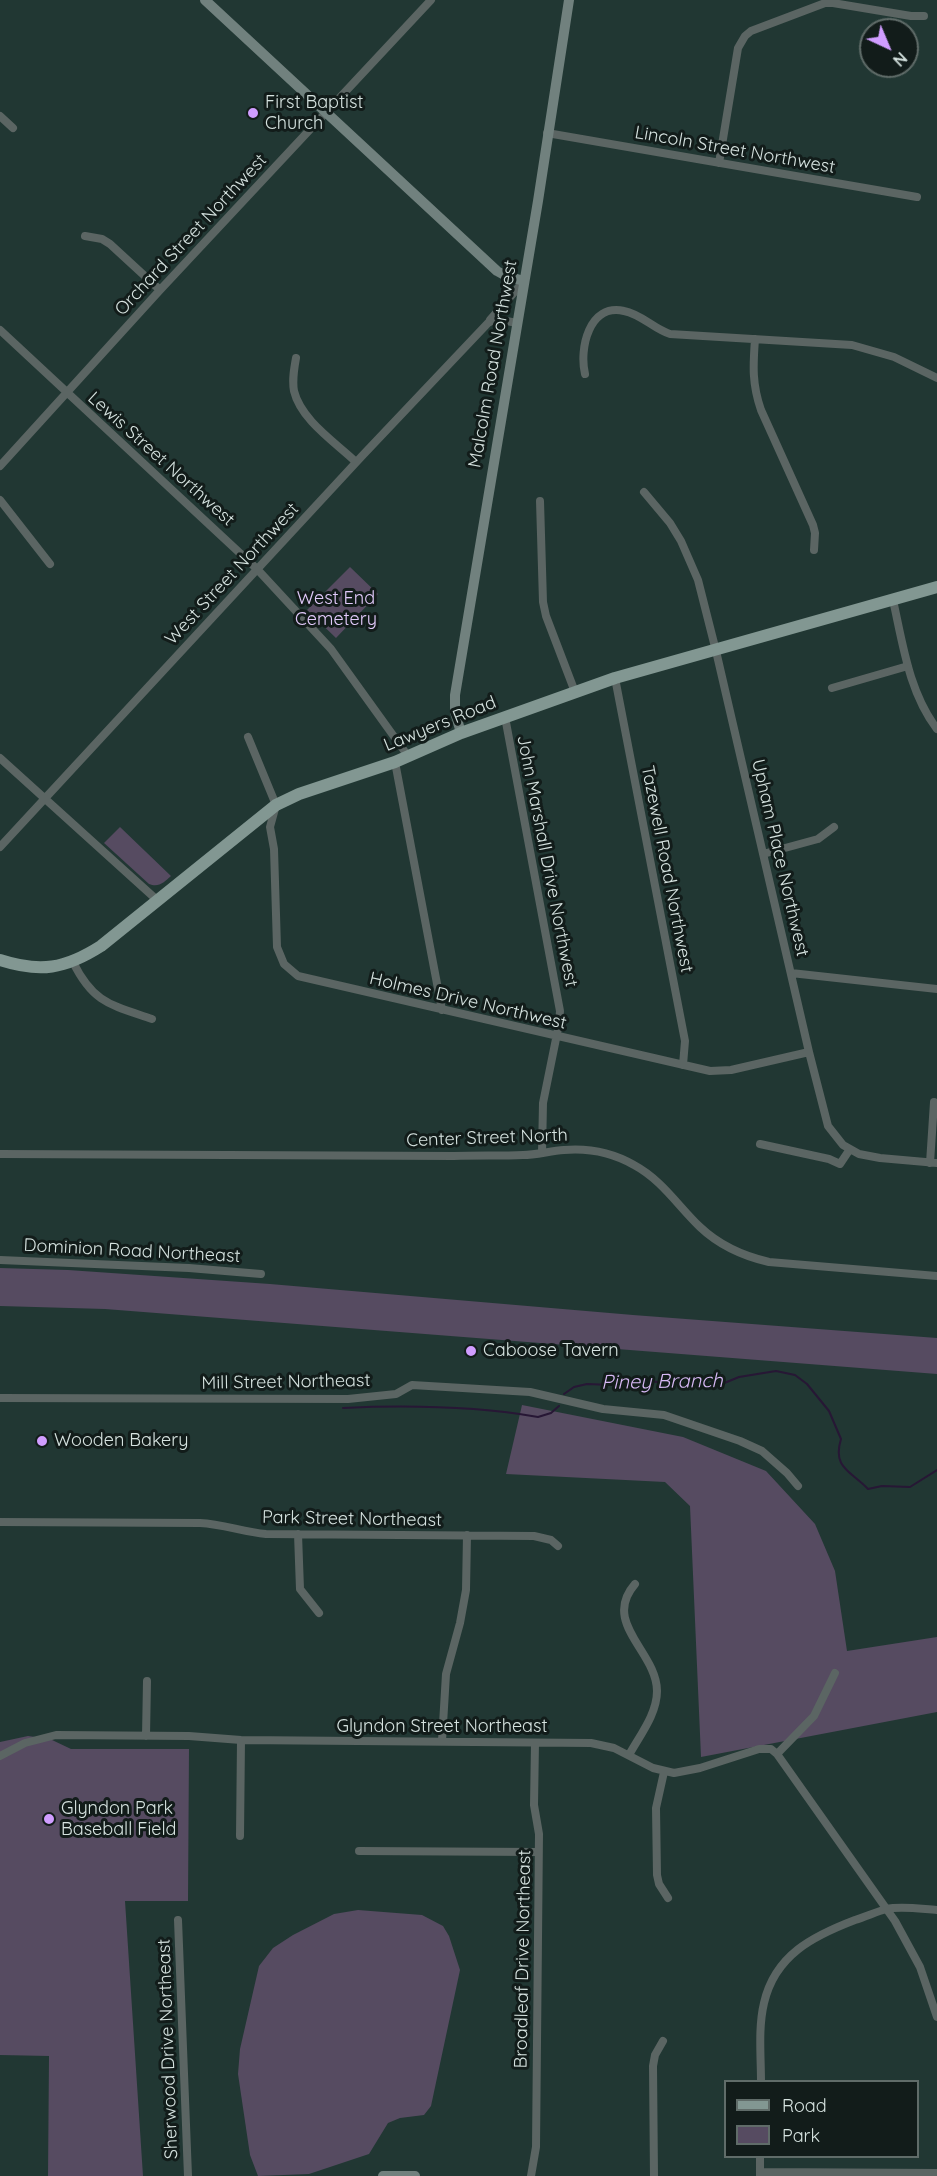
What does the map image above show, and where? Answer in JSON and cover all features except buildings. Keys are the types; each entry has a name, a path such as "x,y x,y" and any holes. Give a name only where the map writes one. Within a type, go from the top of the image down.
{"main road":[{"path":"205,0 497,271 506,276 524,280"},
{"name":"Malcolm Road Northwest","path":"461,733 455,712 454,695 569,0"},
{"name":"Lawyers Road","path":"0,960 29,968 41,968 72,962 101,946 276,805 299,794 395,762 461,733 615,678 937,587"},
{"path":"383,2176 415,2176"}],"street":[{"name":"Orchard Street Northwest","path":"0,466 430,0"},
{"path":"718,163 738,48 751,31 825,3 924,16"},
{"path":"0,116 13,128"},
{"name":"Lincoln Street Northwest","path":"547,134 917,197"},
{"path":"85,236 102,239 110,244 160,290"},
{"name":"West Street Northwest","path":"0,847 356,462 488,323 524,280"},
{"path":"585,374 582,356 589,328 596,319 610,311 627,311 658,330 670,334 852,345 894,357 937,378"},
{"path":"488,323 496,319 517,323"},
{"name":"Lewis Street Northwest","path":"0,330 66,394 257,569 331,649 408,756"},
{"path":"755,339 753,380 755,393 760,410 813,525 816,533 814,550"},
{"path":"296,358 293,382 298,402 311,420 356,462"},
{"name":"Upham Place Northwest","path":"644,492 670,523 698,580 824,1117 834,1135 849,1149"},
{"path":"0,500 50,564"},
{"path":"540,501 543,602 546,616 575,692"},
{"path":"893,600 908,666 919,701 937,729"},
{"path":"832,688 908,666"},
{"name":"Tazewell Road Northwest","path":"615,678 685,1041 683,1065"},
{"name":"John Marshall Drive Northwest","path":"505,717 559,1003 560,1024 543,1103 542,1153"},
{"path":"249,737 276,805"},
{"path":"0,758 157,900"},
{"path":"395,762 442,1010"},
{"name":"Holmes Drive Northwest","path":"276,805 270,827 274,849 277,947 284,964 298,976 710,1071 724,1071 808,1052"},
{"path":"763,854 818,839 834,827"},
{"path":"72,962 86,986 101,1000 152,1019"},
{"path":"791,973 937,989"},
{"path":"760,1144 829,1159 840,1164 849,1149 870,1157 934,1163 934,1102"},
{"name":"Center Street North","path":"0,1154 526,1155 584,1149 619,1157 634,1164 661,1185 709,1235 736,1252 769,1262 937,1276"},
{"name":"Dominion Road Northeast","path":"0,1260 189,1268 261,1274"},
{"name":"Mill Street Northeast","path":"0,1398 348,1399 396,1394 412,1385 530,1392 603,1409 664,1415 740,1441 762,1451 798,1486"},
{"name":"Park Street Northeast","path":"0,1522 200,1523 221,1524 251,1533 543,1537 558,1546"},
{"path":"298,1534 300,1589 320,1612"},
{"path":"442,1741 446,1674 462,1616 466,1590 467,1536"},
{"path":"629,1755 651,1716 657,1689 652,1669 626,1623 625,1603 635,1584"},
{"path":"777,1754 814,1716 835,1673"},
{"path":"146,1736 147,1681"},
{"name":"Glyndon Street Northeast","path":"0,1756 25,1743 56,1735 189,1736 241,1740 600,1744 664,1772"},
{"path":"240,1836 241,1740"},
{"name":"Broadleaf Drive Northeast","path":"531,2176 536,2147 539,1826 534,1798 535,1743"},
{"path":"668,1899 659,1884 657,1875 656,1808 664,1772 674,1773 700,1768 759,1749 771,1749 777,1754 887,1909 920,1967 937,2017"},
{"path":"359,1851 538,1852"},
{"path":"761,2080 763,2005 773,1979 791,1955 815,1937 887,1909 937,1910"},
{"name":"Sherwood Drive Northeast","path":"178,1920 188,2176"},
{"path":"654,2176 653,2066 655,2055 663,2041"},
{"path":"760,2158 760,2174 937,2173"}],"green space":[{"name":"West End Cemetery","path":"350,567 378,594 336,638 307,610"},
{"path":"120,827 171,876 159,885 149,884 104,843"},
{"path":"0,1268 68,1270 270,1284 937,1338 937,1374 105,1309 0,1306"},
{"path":"522,1405 683,1437 766,1471 815,1524 835,1571 847,1651 937,1637 937,1712 701,1757 690,1506 665,1482 506,1474"},
{"path":"28,1736 50,1739 71,1749 189,1749 188,1901 125,1901 143,2176 48,2176 49,2056 0,2055 0,1742"},
{"path":"358,1910 422,1915 443,1926 449,1936 460,1970 431,2106 424,2115 400,2118 388,2123 369,2154 309,2174 258,2176 250,2155 238,2074 240,2049 259,1966 273,1948 293,1935 334,1914"}],"waterway":[{"name":"Piney Branch","path":"564,1394 574,1387 587,1384 612,1385 639,1380 686,1385 722,1384 739,1377 776,1371 795,1375 807,1384 829,1411 841,1439 839,1449 841,1463 868,1489 882,1486 910,1487 937,1470"},
{"name":"Piney Branch","path":"343,1408 441,1407 538,1417 551,1413 559,1406"}],"place":[{"name":"First Baptist Church","path":"253,113"},
{"name":"Caboose Tavern","path":"471,1351"},
{"name":"Wooden Bakery","path":"42,1441"},
{"name":"Glyndon Park Baseball Field","path":"49,1819"}]}
